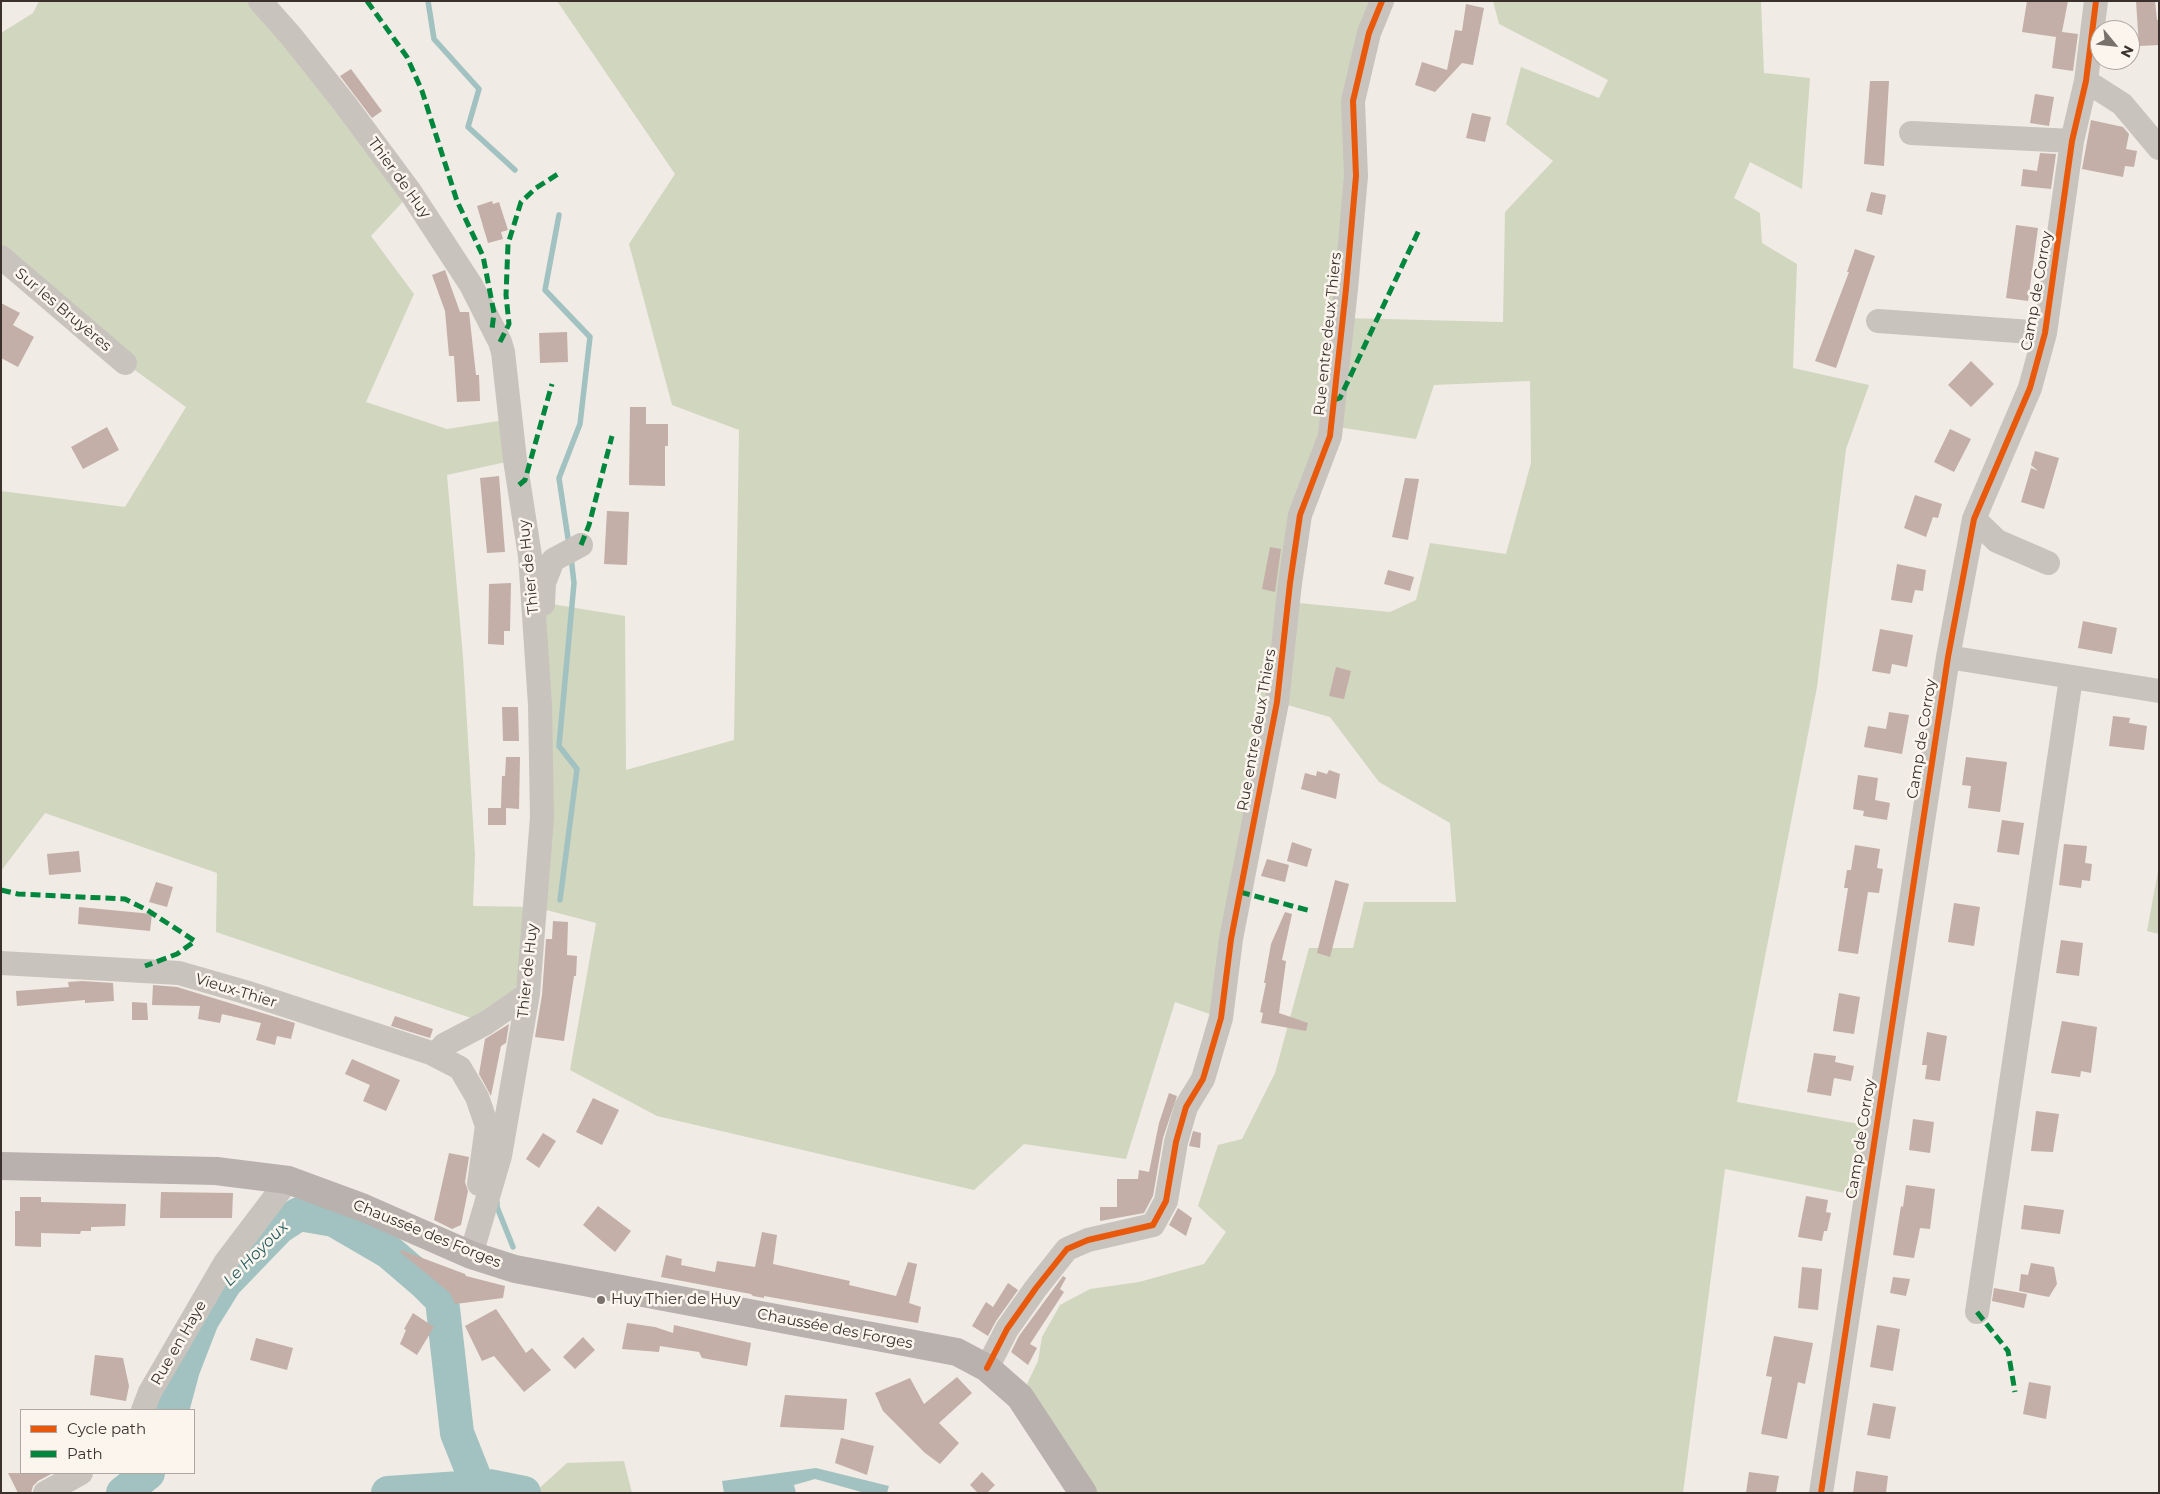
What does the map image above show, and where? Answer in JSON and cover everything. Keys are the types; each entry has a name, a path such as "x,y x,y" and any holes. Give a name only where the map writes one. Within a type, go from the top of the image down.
{"main road":[{"name":"Chaussée des Forges","path":"1,1166 216,1171 288,1180 364,1208 470,1256 515,1269 957,1352 987,1368 1020,1397 1083,1493"}],"street":[{"name":"Thier de Huy","path":"260,1 291,36 345,104 411,193 471,285 500,342 503,352 515,460 530,556 540,705 542,818 528,994 500,1156 470,1256"},
{"name":"Rue entre deux Thiers","path":"987,1368 1007,1329 1067,1248 1088,1240 1153,1225 1166,1201 1176,1142 1186,1107 1203,1079 1218,1026 1231,939 1277,702 1290,583 1300,514 1330,436 1356,176 1353,100 1369,33 1382,1"},
{"name":"Camp de Corroy","path":"1821,1493 1948,657 1974,519 2030,388 2045,334 2072,141 2086,81 2096,1"},
{"path":"2086,81 2122,104 2159,148"},
{"path":"1911,133 2072,141"},
{"name":"Sur les Bruyères","path":"1,257 125,363"},
{"name":"Camp de Corroy","path":"1878,321 2045,334"},
{"path":"1974,519 1997,541 2048,563"},
{"path":"537,660 542,639 544,583 554,560 581,545"},
{"path":"1948,657 2159,691"},
{"path":"1977,1312 2071,678"},
{"name":"Vieux-Thier","path":"1,963 178,974 245,992 431,1053 460,1068 477,1097 487,1126 477,1196 485,1206"},
{"path":"431,1053 439,1052 444,1045 486,1023 528,994"},
{"name":"Rue en Haye","path":"143,1409 150,1392 224,1263 288,1180"},
{"path":"45,1493 79,1474"}],"green space":[{"path":"39,1 260,1 411,193 371,236 414,294 366,402 447,429 511,419 515,460 447,475 463,657 475,856 473,906 535,907 528,994 486,1023 216,932 217,873 45,813 1,871 1,491 125,507 186,407 125,363 1,257 1,33 33,13"},
{"path":"557,1 1382,1 1369,33 1344,318 1503,322 1505,212 1553,161 1506,124 1521,67 1599,98 1608,80 1499,24 1493,1 1761,1 1764,73 1810,78 1802,189 1750,162 1734,198 1760,213 1762,243 1797,264 1793,368 1869,385 1846,449 1817,687 1737,1102 1876,1127 1865,1197 1725,1169 1683,1493 1097,1493 1027,1384 1038,1361 1042,1337 1060,1305 1090,1289 1139,1282 1204,1264 1226,1232 1198,1206 1218,1145 1242,1139 1275,1073 1309,948 1353,948 1364,902 1456,902 1450,823 1379,782 1330,717 1277,702 1221,1018 1175,1002 1126,1159 1024,1144 974,1190 657,1116 570,1070 596,923 535,907 533,601 625,616 626,770 734,740 739,430 672,405 629,244 675,174","holes":["1530,381 1531,463 1506,554 1430,543 1416,600 1390,612 1289,602 1331,426 1416,439 1434,385"]},
{"path":"2159,866 2159,934 2147,931"},
{"path":"624,1461 632,1493 534,1493 567,1463"}],"water":[{"path":"816,1468 889,1486 887,1493 865,1493 815,1479 794,1485 796,1493 724,1493 722,1481"}],"building":[{"path":"2027,1 2068,1 2062,32 2078,34 2073,71 2052,68 2056,37 2022,32"},
{"path":"2136,1 2155,1 2157,20 2159,20 2159,45 2140,46 2140,20 2137,20"},
{"path":"1466,4 1484,8 1473,65 1462,63 1435,92 1415,85 1422,62 1447,70 1455,30 1462,31"},
{"path":"351,69 382,111 372,118 340,76"},
{"path":"1870,81 1889,81 1884,166 1864,164"},
{"path":"2035,94 2054,97 2049,126 2030,123"},
{"path":"1472,113 1491,117 1485,142 1466,138"},
{"path":"2091,120 2123,127 2129,134 2126,149 2137,151 2134,167 2125,166 2123,177 2082,169"},
{"path":"2040,153 2056,154 2051,189 2021,186 2023,169 2037,171"},
{"path":"1871,192 1886,195 1882,215 1866,211"},
{"path":"492,201 493,204 499,202 508,230 501,232 503,239 488,243 477,206"},
{"path":"2016,225 2038,228 2028,301 2006,298"},
{"path":"1855,249 1875,256 1836,368 1815,361 1849,272 1847,272"},
{"path":"445,270 460,312 469,312 476,375 479,375 480,401 457,402 454,356 449,356 445,311 432,275"},
{"path":"1,303 20,313 13,325 34,337 18,367 1,358"},
{"path":"567,332 568,362 540,363 539,333"},
{"path":"1971,361 1994,384 1971,407 1948,385"},
{"path":"630,407 646,407 646,424 668,424 668,446 665,446 665,486 629,485"},
{"path":"107,427 119,450 83,469 71,447"},
{"path":"1950,429 1971,439 1954,472 1934,462"},
{"path":"2035,451 2059,458 2044,509 2021,502 2031,468 2038,471 2031,465"},
{"path":"499,476 505,552 487,553 480,478"},
{"path":"1405,478 1419,479 1408,540 1392,537"},
{"path":"1915,495 1942,504 1938,518 1933,517 1926,537 1904,528"},
{"path":"607,511 629,512 627,565 604,564"},
{"path":"1270,547 1281,549 1275,592 1262,589"},
{"path":"1897,564 1926,570 1923,591 1915,590 1912,603 1891,600"},
{"path":"1388,570 1414,577 1410,591 1384,584"},
{"path":"511,583 510,631 504,631 504,645 488,644 489,584"},
{"path":"2083,621 2117,628 2112,654 2078,648"},
{"path":"1880,629 1913,635 1907,667 1892,664 1890,674 1872,671"},
{"path":"1336,667 1351,671 1344,699 1329,696"},
{"path":"502,707 518,707 519,741 503,741"},
{"path":"1889,712 1909,715 1902,754 1864,747 1868,726 1886,729"},
{"path":"2113,716 2130,718 2129,723 2147,726 2144,750 2109,746"},
{"path":"506,757 520,757 519,809 506,808 506,825 488,825 488,808 501,808 502,776 505,776"},
{"path":"1966,757 2007,762 2000,812 1968,808 1971,786 1962,785"},
{"path":"1329,770 1340,774 1336,799 1301,789 1305,773 1316,776 1317,771 1327,774"},
{"path":"1858,775 1878,778 1875,800 1890,803 1887,820 1863,816 1864,811 1853,809"},
{"path":"2002,820 2024,823 2019,855 1997,852"},
{"path":"1292,842 1312,849 1307,867 1287,861"},
{"path":"2064,844 2087,846 2085,863 2092,864 2090,881 2082,880 2081,888 2059,885"},
{"path":"1855,845 1880,849 1877,868 1883,869 1879,893 1868,892 1858,954 1838,951 1848,888 1844,888 1847,870 1851,870"},
{"path":"79,851 81,872 49,875 47,854"},
{"path":"1267,859 1289,865 1285,882 1261,876"},
{"path":"1335,880 1349,884 1330,957 1317,953"},
{"path":"156,882 173,887 167,907 149,902"},
{"path":"1954,903 1980,907 1974,946 1948,942"},
{"path":"79,907 152,914 150,931 78,924"},
{"path":"1285,912 1292,914 1282,960 1286,961 1279,1013 1308,1023 1306,1031 1261,1023 1263,1013 1260,1012 1271,944"},
{"path":"553,921 568,922 567,955 577,956 576,976 574,976 564,1041 535,1037 542,995 546,939 552,939"},
{"path":"2061,940 2083,943 2079,976 2056,973"},
{"path":"68,982 113,983 114,1001 85,1003 85,1000 17,1006 16,991 69,987"},
{"path":"153,985 177,987 295,1023 291,1039 277,1036 275,1045 256,1040 261,1023 222,1014 220,1023 198,1019 200,1006 152,1005"},
{"path":"1839,993 1860,997 1854,1034 1833,1031"},
{"path":"132,1002 147,1003 148,1020 132,1020"},
{"path":"395,1016 433,1029 430,1038 391,1026"},
{"path":"2062,1021 2097,1027 2091,1073 2081,1071 2080,1077 2051,1073"},
{"path":"509,1024 506,1043 501,1046 491,1096 479,1074 485,1039"},
{"path":"1927,1032 1947,1036 1940,1081 1925,1079 1927,1065 1922,1065"},
{"path":"1814,1053 1836,1056 1835,1062 1854,1066 1851,1081 1834,1078 1831,1096 1807,1092"},
{"path":"352,1059 400,1080 386,1111 363,1101 370,1085 345,1074"},
{"path":"1169,1093 1177,1096 1163,1138 1153,1196 1144,1213 1100,1221 1100,1207 1117,1207 1117,1179 1138,1179 1139,1170 1149,1172 1159,1123"},
{"path":"593,1098 619,1110 602,1145 576,1132"},
{"path":"2036,1111 2059,1114 2053,1152 2031,1151"},
{"path":"1913,1119 1934,1122 1930,1153 1909,1150"},
{"path":"1193,1131 1201,1133 1200,1148 1189,1146"},
{"path":"543,1133 556,1141 539,1168 526,1159"},
{"path":"449,1153 469,1157 465,1182 468,1191 461,1225 452,1229 434,1220"},
{"path":"1906,1185 1935,1189 1930,1229 1920,1228 1914,1258 1893,1255"},
{"path":"161,1192 233,1193 232,1218 160,1218"},
{"path":"1806,1196 1828,1200 1826,1212 1831,1213 1827,1231 1824,1231 1822,1241 1798,1237"},
{"path":"20,1197 41,1197 41,1202 126,1204 125,1226 91,1227 91,1231 81,1231 80,1234 41,1233 41,1247 15,1246 15,1211 20,1211"},
{"path":"2024,1205 2064,1210 2060,1234 2021,1229"},
{"path":"598,1206 631,1231 615,1252 583,1225"},
{"path":"1178,1208 1192,1218 1186,1236 1169,1225"},
{"path":"762,1232 777,1235 773,1264 850,1281 849,1285 896,1296 908,1262 917,1264 909,1303 921,1307 918,1323 764,1296 764,1298 661,1277 666,1255 682,1259 681,1265 715,1272 717,1261 755,1267"},
{"path":"401,1250 466,1276 505,1286 503,1298 455,1304 450,1293 400,1252"},
{"path":"2031,1263 2054,1267 2057,1284 2049,1297 2019,1291 2021,1274 2028,1275"},
{"path":"1802,1267 1822,1269 1818,1310 1798,1308"},
{"path":"1063,1276 1066,1278 1060,1289 1064,1292 1030,1344 1037,1348 1028,1365 1011,1352 1019,1336"},
{"path":"1893,1277 1910,1279 1906,1296 1890,1293"},
{"path":"1008,1283 1018,1290 988,1336 972,1326 986,1302 993,1307"},
{"path":"1994,1288 2027,1294 2024,1308 1992,1301"},
{"path":"496,1309 526,1353 532,1348 551,1370 524,1392 494,1356 482,1361 465,1326"},
{"path":"413,1313 434,1327 417,1355 400,1344 406,1330 404,1329"},
{"path":"627,1323 655,1327 673,1333 674,1325 751,1343 747,1366 702,1358 699,1352 660,1346 659,1352 622,1349"},
{"path":"1877,1325 1900,1329 1893,1371 1870,1367"},
{"path":"1774,1336 1813,1343 1805,1384 1798,1382 1787,1439 1761,1434 1772,1377 1766,1376"},
{"path":"583,1337 595,1350 575,1369 563,1357"},
{"path":"256,1338 293,1348 287,1370 250,1360"},
{"path":"95,1355 123,1358 129,1386 126,1401 90,1395"},
{"path":"957,1377 972,1393 939,1423 959,1443 940,1464 925,1453 883,1411 875,1393 910,1378 924,1404"},
{"path":"2029,1382 2051,1386 2046,1419 2023,1414"},
{"path":"785,1395 847,1399 844,1430 780,1427"},
{"path":"1873,1403 1896,1407 1890,1439 1867,1435"},
{"path":"841,1438 874,1446 867,1475 835,1463"},
{"path":"1856,1471 1888,1476 1886,1493 1853,1493"},
{"path":"982,1472 995,1485 987,1493 978,1493 970,1485"},
{"path":"1749,1472 1779,1476 1776,1493 1746,1493"},
{"path":"8,1473 51,1474 38,1481 33,1486 31,1493 18,1493"}],"waterway":[{"path":"428,1 434,39 479,89 468,127 515,170"},
{"path":"559,215 545,290 590,337 580,424 559,478 569,545"},
{"path":"560,900 577,769 559,746 574,583 571,557"},
{"path":"497,1202 497,1207 513,1247"},
{"name":"Le Hoyoux","path":"172,1409 183,1369 202,1320 225,1283 279,1227 299,1214 334,1220 389,1252 442,1300 457,1433 478,1486"},
{"name":"Le Hoyoux","path":"123,1493 147,1474"},
{"name":"Le Hoyoux","path":"388,1493 489,1486 524,1493"}],"marked path":[{"path":"367,1 407,57 422,91 457,201 483,256 494,313 492,329"},
{"path":"500,342 509,324 506,295 508,244 521,202 536,188 561,172"},
{"path":"1334,400 1340,398 1419,230"},
{"path":"519,485 525,480 552,384"},
{"path":"581,545 589,525 612,436"},
{"path":"1,890 18,894 125,899 147,910 195,941 177,954 145,966"},
{"path":"1240,892 1311,911"},
{"path":"1977,1312 2008,1351 2015,1392"}],"cycle path":[{"path":"987,1368 1007,1329 1067,1249 1088,1240 1153,1225 1166,1201 1176,1142 1186,1107 1203,1079 1221,1018 1231,939 1277,702 1290,583 1300,515 1330,436 1356,176 1353,101 1369,33 1382,1"},
{"path":"1821,1493 1948,657 1974,519 2030,388 2045,333 2072,141 2086,81 2096,1"}],"place":[{"name":"Huy Thier de Huy","path":"601,1300"}]}
